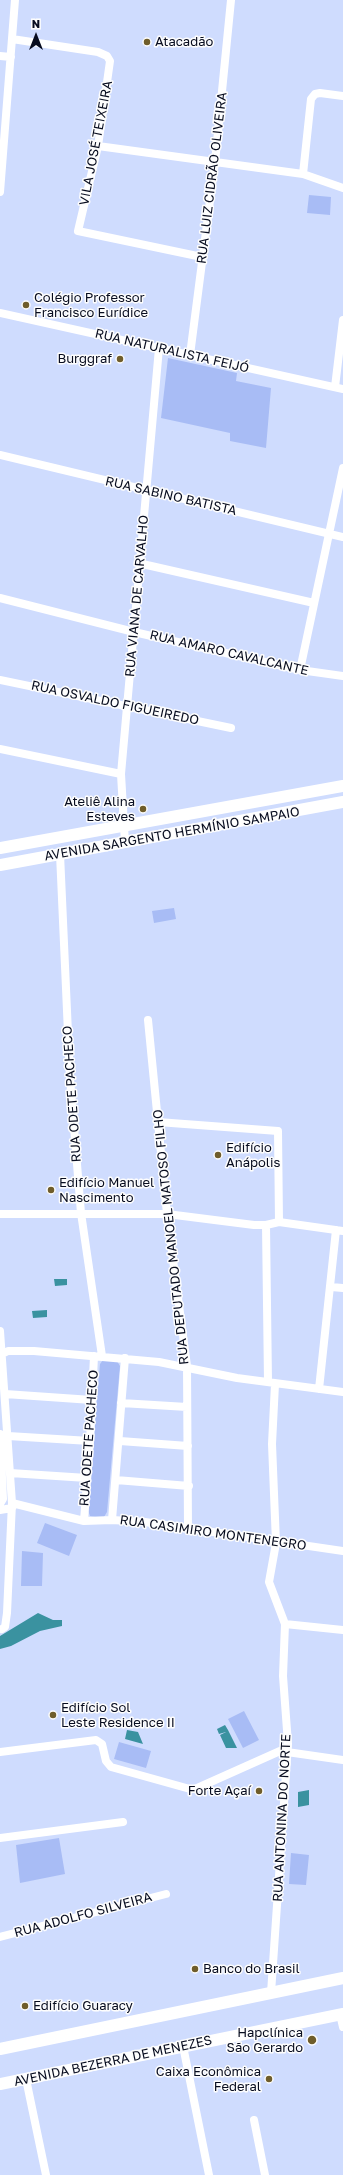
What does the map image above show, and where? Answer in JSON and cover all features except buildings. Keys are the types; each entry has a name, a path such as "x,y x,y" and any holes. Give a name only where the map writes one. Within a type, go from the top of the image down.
{"main road":[{"name":"AVENIDA SARGENTO HERMÍNIO SAMPAIO","path":"0,848 343,786"},
{"name":"AVENIDA SARGENTO HERMÍNIO SAMPAIO","path":"0,865 343,802"},
{"path":"0,2049 343,1978"},
{"name":"AVENIDA BEZERRA DE MENEZES","path":"0,2084 342,2014"}],"street":[{"path":"0,192 15,0"},
{"name":"RUA LUIZ CIDRÃO OLIVEIRA","path":"190,355 215,162 231,0"},
{"name":"VILA JOSÉ TEIXEIRA","path":"12,39 98,52 108,56 110,67 98,146 78,231 202,257"},
{"path":"0,56 11,57"},
{"path":"303,174 311,99 315,94 320,93 343,96"},
{"path":"98,146 303,174 343,188"},
{"name":"RUA NATURALISTA FEIJÓ","path":"0,313 339,388"},
{"path":"339,388 343,320"},
{"name":"RUA VIANA DE CARVALHO","path":"125,843 121,774 134,632 138,563 146,491 158,348"},
{"name":"RUA SABINO BATISTA","path":"0,455 343,537"},
{"path":"300,670 343,468"},
{"path":"138,563 314,603"},
{"name":"RUA AMARO CAVALCANTE","path":"0,598 134,632 300,670 343,676"},
{"name":"RUA OSVALDO FIGUEIREDO","path":"0,680 127,705 231,728"},
{"path":"0,749 121,774"},
{"name":"RUA ODETE PACHECO","path":"60,854 70,1078 81,1213 98,1356 92,1400 84,1521"},
{"name":"RUA DEPUTADO MANOEL MATOSO FILHO","path":"148,1020 166,1214 186,1366 189,1486 188,1528"},
{"path":"158,1122 278,1130 279,1222"},
{"path":"0,1214 166,1214 266,1225 279,1222 340,1230 331,1287 319,1389"},
{"name":"RUA ANTONINA DO NORTE","path":"266,1225 276,1542 269,1582 285,1624 283,1676 287,1752 271,1993"},
{"path":"331,1287 343,1288"},
{"path":"0,1331 6,1394 4,1435 4,1499 0,1504"},
{"path":"1,1354 8,1351 14,1351 125,1358 186,1366 237,1378 343,1392"},
{"path":"112,1520 120,1441 121,1403 125,1358"},
{"path":"6,1394 92,1400"},
{"path":"121,1403 187,1407"},
{"path":"4,1435 90,1441"},
{"path":"2,1629 5,1627 7,1613 12,1506 10,1473 4,1435"},
{"path":"120,1441 188,1446"},
{"path":"10,1473 87,1478"},
{"path":"116,1480 189,1486"},
{"path":"0,1510 12,1506"},
{"name":"RUA CASIMIRO MONTENEGRO","path":"12,1506 84,1521 112,1520 188,1528 343,1551"},
{"path":"285,1624 343,1630"},
{"path":"0,1752 96,1740 102,1744 106,1761 111,1767 190,1789 195,1789 280,1751 343,1760"},
{"path":"0,1838 123,1822"},
{"name":"RUA ADOLFO SILVEIRA","path":"0,1937 166,1894"},
{"path":"342,2014 343,2027"},
{"path":"183,2046 209,2175"},
{"path":"26,2079 46,2175"},
{"path":"254,2120 265,2175"}],"shaded area":[{"path":"309,195 331,197 330,215 307,213"},
{"path":"168,358 237,373 236,381 271,388 266,448 230,441 230,433 161,418"},
{"path":"174,908 176,919 154,923 152,911"},
{"path":"54,1279 67,1279 67,1285 55,1286"},
{"path":"47,1310 47,1317 33,1318 32,1311"},
{"path":"103,1360 117,1361 120,1366 107,1512 104,1517 95,1517 90,1516 88,1510 100,1364"},
{"path":"45,1523 77,1535 69,1556 37,1543"},
{"path":"22,1551 43,1553 42,1586 21,1586"},
{"path":"38,1613 53,1620 62,1620 62,1626 40,1631 11,1646 0,1649 0,1636"},
{"path":"244,1711 259,1740 243,1748 228,1719"},
{"path":"225,1725 237,1748 226,1748 220,1735 226,1732 219,1734 217,1729"},
{"path":"127,1730 138,1732 143,1744 125,1739"},
{"path":"119,1742 151,1751 146,1768 114,1759"},
{"path":"309,1790 309,1805 298,1807 298,1792"},
{"path":"59,1838 65,1874 20,1883 16,1845"},
{"path":"291,1853 309,1855 306,1885 289,1884"}],"place":[{"name":"Atacadão","path":"147,42"},
{"name":"Colégio Professor Francisco Eurídice","path":"26,305"},
{"name":"Burggraf","path":"120,359"},
{"name":"Ateliê Alina Esteves","path":"143,809"},
{"name":"Edifício Anápolis","path":"218,1155"},
{"name":"Edifício Manuel Nascimento","path":"51,1190"},
{"name":"Edifício Sol Leste Residence II","path":"53,1715"},
{"name":"Forte Açaí","path":"259,1791"},
{"name":"Banco do Brasil","path":"195,1969"},
{"name":"Edifício Guaracy","path":"25,2006"},
{"name":"Hapclínica São Gerardo","path":"312,2040"},
{"name":"Caixa Econômica Federal","path":"269,2079"}]}
